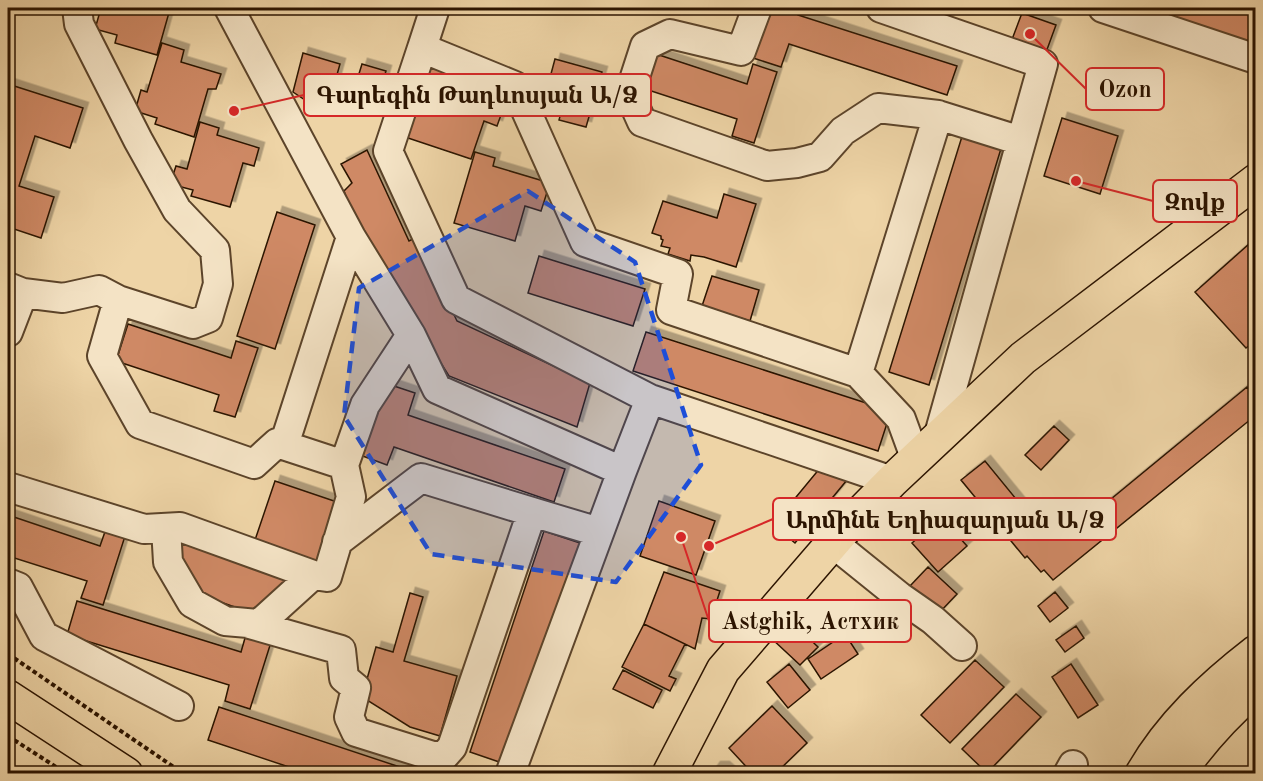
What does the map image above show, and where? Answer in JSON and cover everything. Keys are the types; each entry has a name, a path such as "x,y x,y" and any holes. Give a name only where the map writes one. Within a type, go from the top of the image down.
{"main road":[{"path":"669,774 723,670 833,543 892,481 1023,358 1256,181"},
{"path":"1142,774 1170,734 1196,703 1227,674 1256,652"},
{"path":"1178,774 1216,726 1256,688"},
{"path":"8,698 126,774"},
{"path":"8,713 102,774"}],"lane":[{"path":"8,332 15,290 63,298 99,290 118,300 193,324 208,318 218,284 215,249 177,210 138,140 79,24 77,8"},
{"path":"229,8 351,237 411,335 437,389 622,471"},
{"path":"435,8 388,151 456,299 650,399 892,481"},
{"path":"757,8 741,51 670,34 645,46 633,83 633,102 642,122 767,166 797,163 820,157 843,131 878,108 938,115 1020,141"},
{"path":"881,8 1043,64 927,449"},
{"path":"1103,8 1256,59"},
{"path":"422,48 514,86 585,242 678,274 670,310 858,373 927,449"},
{"path":"858,373 938,115"},
{"path":"284,445 351,237"},
{"path":"118,300 102,356 140,424 254,464 277,443 344,465"},
{"path":"8,487 144,529 180,527 314,575 327,577 351,497 344,465 365,405 411,335"},
{"path":"510,774 598,532 650,399"},
{"path":"337,542 421,478 598,532"},
{"path":"250,624 341,650 344,678 356,688 349,717 356,732 433,756 444,756 452,747 532,512"},
{"path":"166,528 168,562 192,603 225,621 259,624 314,575"},
{"path":"833,543 900,597 933,620 962,646"},
{"path":"8,583 18,586 44,636 179,706"}],"path":[{"path":"8,654 184,774"},
{"path":"8,736 67,774"}],"highlighted area":[{"path":"528,191 635,262 701,465 616,582 431,554 344,416 359,288"}],"building":[{"path":"101,8 180,8 178,12 170,9 157,55 115,43 117,35 95,29"},
{"path":"769,8 800,8 798,15 957,66 947,95 789,44 781,67 753,58"},
{"path":"1142,8 1256,8 1256,45"},
{"path":"1022,13 1056,25 1045,55 1011,42"},
{"path":"162,43 184,50 181,62 221,74 216,89 208,89 194,137 155,124 157,118 135,111 141,90 147,92"},
{"path":"647,51 747,84 753,64 777,72 754,143 732,136 737,119 636,86"},
{"path":"303,53 340,64 326,114 293,92"},
{"path":"555,59 602,72 586,127 559,120 567,91 548,85"},
{"path":"362,64 386,71 374,110 350,103"},
{"path":"429,64 458,74 454,83 506,101 497,126 484,121 471,159 405,137"},
{"path":"8,84 83,108 70,148 35,136 19,186 54,197 41,238 8,227"},
{"path":"8,84 83,108 70,148 35,136 19,186 54,197 41,238 8,227"},
{"path":"1062,118 1118,136 1100,194 1044,176"},
{"path":"200,122 219,128 217,135 259,148 254,166 243,163 230,207 191,196 193,190 170,184 176,166 187,169"},
{"path":"964,130 1003,142 929,385 889,372"},
{"path":"367,150 409,241 417,237 457,321 590,383 577,427 449,376 360,234 344,191 352,183 341,164"},
{"path":"475,152 495,158 493,166 550,183 541,211 525,206 515,241 454,223"},
{"path":"724,194 756,204 736,267 704,257 691,255 690,261 668,254 670,248 661,246 663,240 661,236 652,233 663,201 717,218"},
{"path":"277,212 315,225 275,349 237,336"},
{"path":"1249,244 1256,252 1256,340 1246,348 1195,292"},
{"path":"539,256 645,289 633,326 528,293"},
{"path":"712,276 759,290 750,321 702,306"},
{"path":"128,324 231,358 236,341 258,348 235,417 214,411 219,395 116,361"},
{"path":"646,332 891,411 878,451 633,371"},
{"path":"385,383 415,393 408,415 565,469 554,502 394,447 387,465 360,455"},
{"path":"1247,387 1256,398 1256,415 1053,580 1044,570 1041,572 1027,556 1025,558 961,480 985,461 1048,538 1088,506 1094,513"},
{"path":"1054,426 1069,440 1041,470 1025,455"},
{"path":"825,462 847,480 795,543 773,525"},
{"path":"275,481 337,502 317,561 255,540"},
{"path":"659,501 715,521 696,575 640,556"},
{"path":"8,515 100,546 107,526 126,533 103,605 81,598 87,581 8,556"},
{"path":"941,517 967,546 938,572 912,543"},
{"path":"1256,529 1256,547 1249,531"},
{"path":"544,531 583,544 508,765 470,752"},
{"path":"181,537 292,580 252,613 200,595 174,558"},
{"path":"928,567 957,594 939,613 910,586"},
{"path":"664,572 720,591 711,619 702,618 695,649 644,624"},
{"path":"1055,592 1068,608 1050,622 1038,606"},
{"path":"410,593 423,597 404,661 457,676 440,736 410,727 362,697 376,647 393,652"},
{"path":"77,601 241,652 247,631 272,639 250,709 225,701 229,685 67,635"},
{"path":"789,619 818,647 800,665 771,638"},
{"path":"644,624 685,644 669,676 676,679 670,691 622,667"},
{"path":"1076,626 1084,638 1065,652 1056,640"},
{"path":"845,634 858,654 821,679 808,659"},
{"path":"975,660 1004,687 950,743 921,715"},
{"path":"789,664 810,690 788,708 767,682"},
{"path":"1071,664 1098,705 1078,718 1052,677"},
{"path":"623,670 662,690 653,708 613,689"},
{"path":"1016,694 1041,717 987,773 962,749"},
{"path":"772,706 807,743 775,774 753,774 729,748"},
{"path":"219,707 421,774 310,774 208,740"},
{"path":"715,767 724,767 732,774 710,774"}],"place":[{"name":"Ozon","path":"1030,34"},
{"name":"Գարեգին Թադևոսյան Ա/Ձ","path":"234,111"},
{"name":"Զովք","path":"1076,181"},
{"name":"Astghik, Астхик","path":"681,537"},
{"name":"Արմինե Եղիազարյան Ա/Ձ","path":"709,546"}]}
